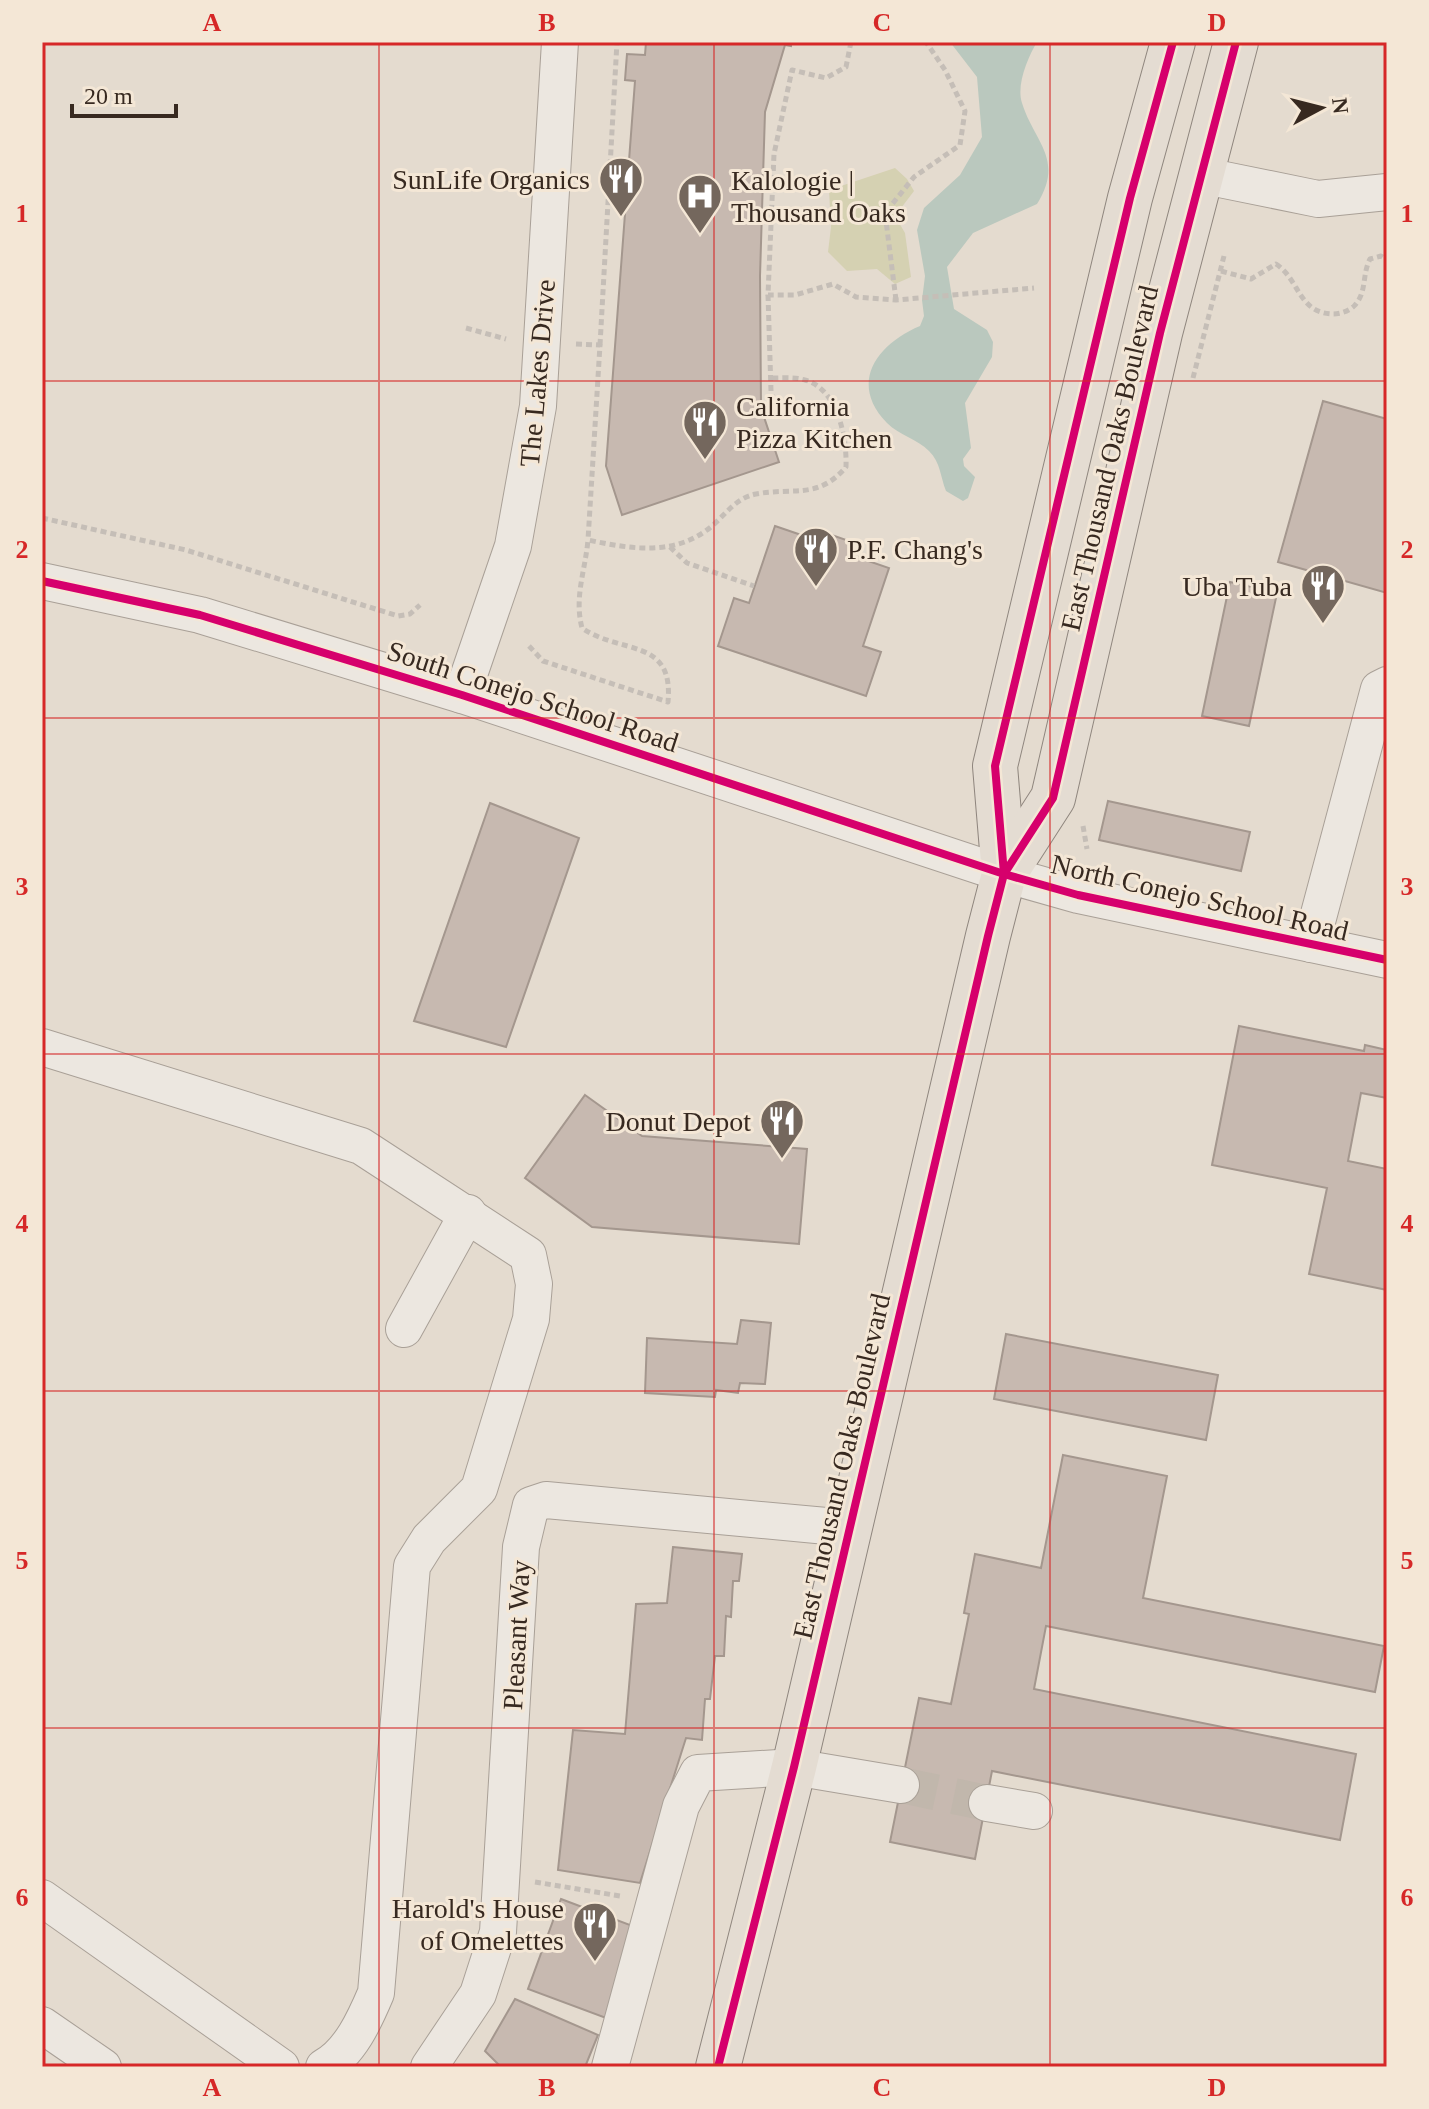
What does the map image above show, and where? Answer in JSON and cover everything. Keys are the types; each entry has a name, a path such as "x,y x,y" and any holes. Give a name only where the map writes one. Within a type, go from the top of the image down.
{"main road":[{"name":"East Thousand Oaks Boulevard","path":"718,2067 794,1767 1004,874 995,766 1130,198 1173,42"},
{"name":"East Thousand Oaks Boulevard","path":"1004,874 1053,798 1200,175 1236,42"}],"street":[{"name":"The Lakes Drive","path":"462,695 513,546 536,419 560,42"},
{"path":"1200,175 1318,199 1387,192"},
{"name":"South Conejo School Road","path":"42,581 200,615 462,695 1004,874"},
{"path":"1311,944 1379,689 1387,685"},
{"name":"North Conejo School Road","path":"1004,874 1078,895 1387,960"},
{"path":"42,1047 361,1146 528,1255 534,1284 531,1319 479,1489 429,1539 412,1566 376,1993 365,2019 336,2061 324,2067"},
{"path":"404,1329 468,1213"},
{"path":"479,1489 531,1505 546,1500 848,1528"},
{"name":"Pleasant Way","path":"429,2067 478,1994 498,1932 521,1547 531,1505"},
{"path":"610,2067 681,1806 698,1773 794,1767 901,1785"},
{"path":"987,1803 1034,1811"},
{"path":"42,1898 281,2067"},
{"path":"42,2025 103,2067"}],"path":[{"path":"529,646 543,661 668,702 670,683 664,666 653,654 597,639 582,628 576,604 584,576 588,540 617,42"},
{"path":"777,413 773,404 768,295 774,154 792,70 826,78 846,67 851,42"},
{"path":"896,300 885,213 914,177 960,145 965,111 945,70 926,42"},
{"path":"1221,271 1251,279 1276,264 1288,272 1308,308 1338,315 1354,306 1364,290 1365,269 1370,259 1381,256 1387,260"},
{"path":"768,295 795,295 833,284 856,297 896,300 1034,288"},
{"path":"466,328 511,340"},
{"path":"570,344 600,345"},
{"path":"588,540 639,550 670,547 710,528 737,501 757,494 792,494 832,483 846,467 847,445 830,397 807,380 773,378"},
{"path":"42,518 186,550 398,616 410,614 420,605"},
{"path":"670,547 687,563 754,586"},
{"path":"501,1879 657,1902"}],"shaded area":[{"path":"950,42 1037,42 1024,71 1021,96 1048,163 1045,188 1037,204 973,233 947,267 954,309 987,330 993,342 992,357 965,403 971,448 963,459 964,466 975,477 968,498 963,501 946,491 938,465 929,451 892,427 875,408 869,379 880,354 891,343 920,326 924,316 925,276 917,230 924,208 960,175 982,137 977,77"},
{"path":"895,168 914,191 895,216 905,233 911,277 895,284 877,269 847,271 828,252 831,227 829,190"}],"building":[{"path":"646,42 791,42 791,46 785,45 765,112 760,276 761,408 779,462 622,515 606,466 635,81 625,80 627,54 645,55"},
{"path":"1323,401 1387,419 1387,593 1278,562"},
{"path":"775,526 813,539 820,531 855,543 851,555 889,568 863,646 881,652 866,696 718,646 734,598 749,603"},
{"path":"1230,582 1277,593 1249,726 1202,716"},
{"path":"1108,801 1250,832 1241,871 1099,840"},
{"path":"490,803 579,838 506,1047 414,1021"},
{"path":"1239,1026 1364,1051 1365,1045 1387,1050 1387,1098 1361,1093 1348,1161 1387,1169 1387,1290 1309,1274 1327,1188 1212,1165"},
{"path":"585,1095 642,1136 807,1149 799,1244 592,1227 525,1178"},
{"path":"741,1320 771,1323 765,1384 740,1383 738,1393 716,1390 715,1397 645,1393 647,1338 737,1344"},
{"path":"1006,1334 1218,1375 1206,1440 994,1399"},
{"path":"1063,1455 1167,1476 1143,1598 1384,1646 1375,1692 1046,1626 1034,1689 1356,1754 1340,1840 992,1771 975,1859 890,1842 919,1698 951,1704 969,1614 964,1613 975,1554 1041,1568"},
{"path":"673,1547 742,1554 739,1581 733,1581 731,1617 726,1616 724,1656 715,1656 710,1699 705,1699 702,1740 686,1738 640,1883 558,1870 573,1730 625,1734 636,1604 667,1603"},
{"path":"561,1899 638,1928 606,2018 528,1989"},
{"path":"515,1999 598,2035 585,2067 501,2067 485,2051"}],"tunnel":[{"path":"901,1785 987,1803"}],"cycle path":[{"path":"1004,874 995,766 1130,198 1173,42"},
{"path":"718,2067 794,1767 988,936 1004,874 1053,798 1160,333 1236,42"},
{"path":"42,581 200,615 462,695 1004,874 1078,895 1387,960"}],"place":[{"name":"SunLife Organics","path":"621,218"},
{"name":"Kalologie | Thousand Oaks","path":"700,235"},
{"name":"California Pizza Kitchen","path":"705,461"},
{"name":"P.F. Chang's","path":"816,588"},
{"name":"Uba Tuba","path":"1323,625"},
{"name":"Donut Depot","path":"782,1160"},
{"name":"Harold's House of Omelettes","path":"595,1963"}]}
